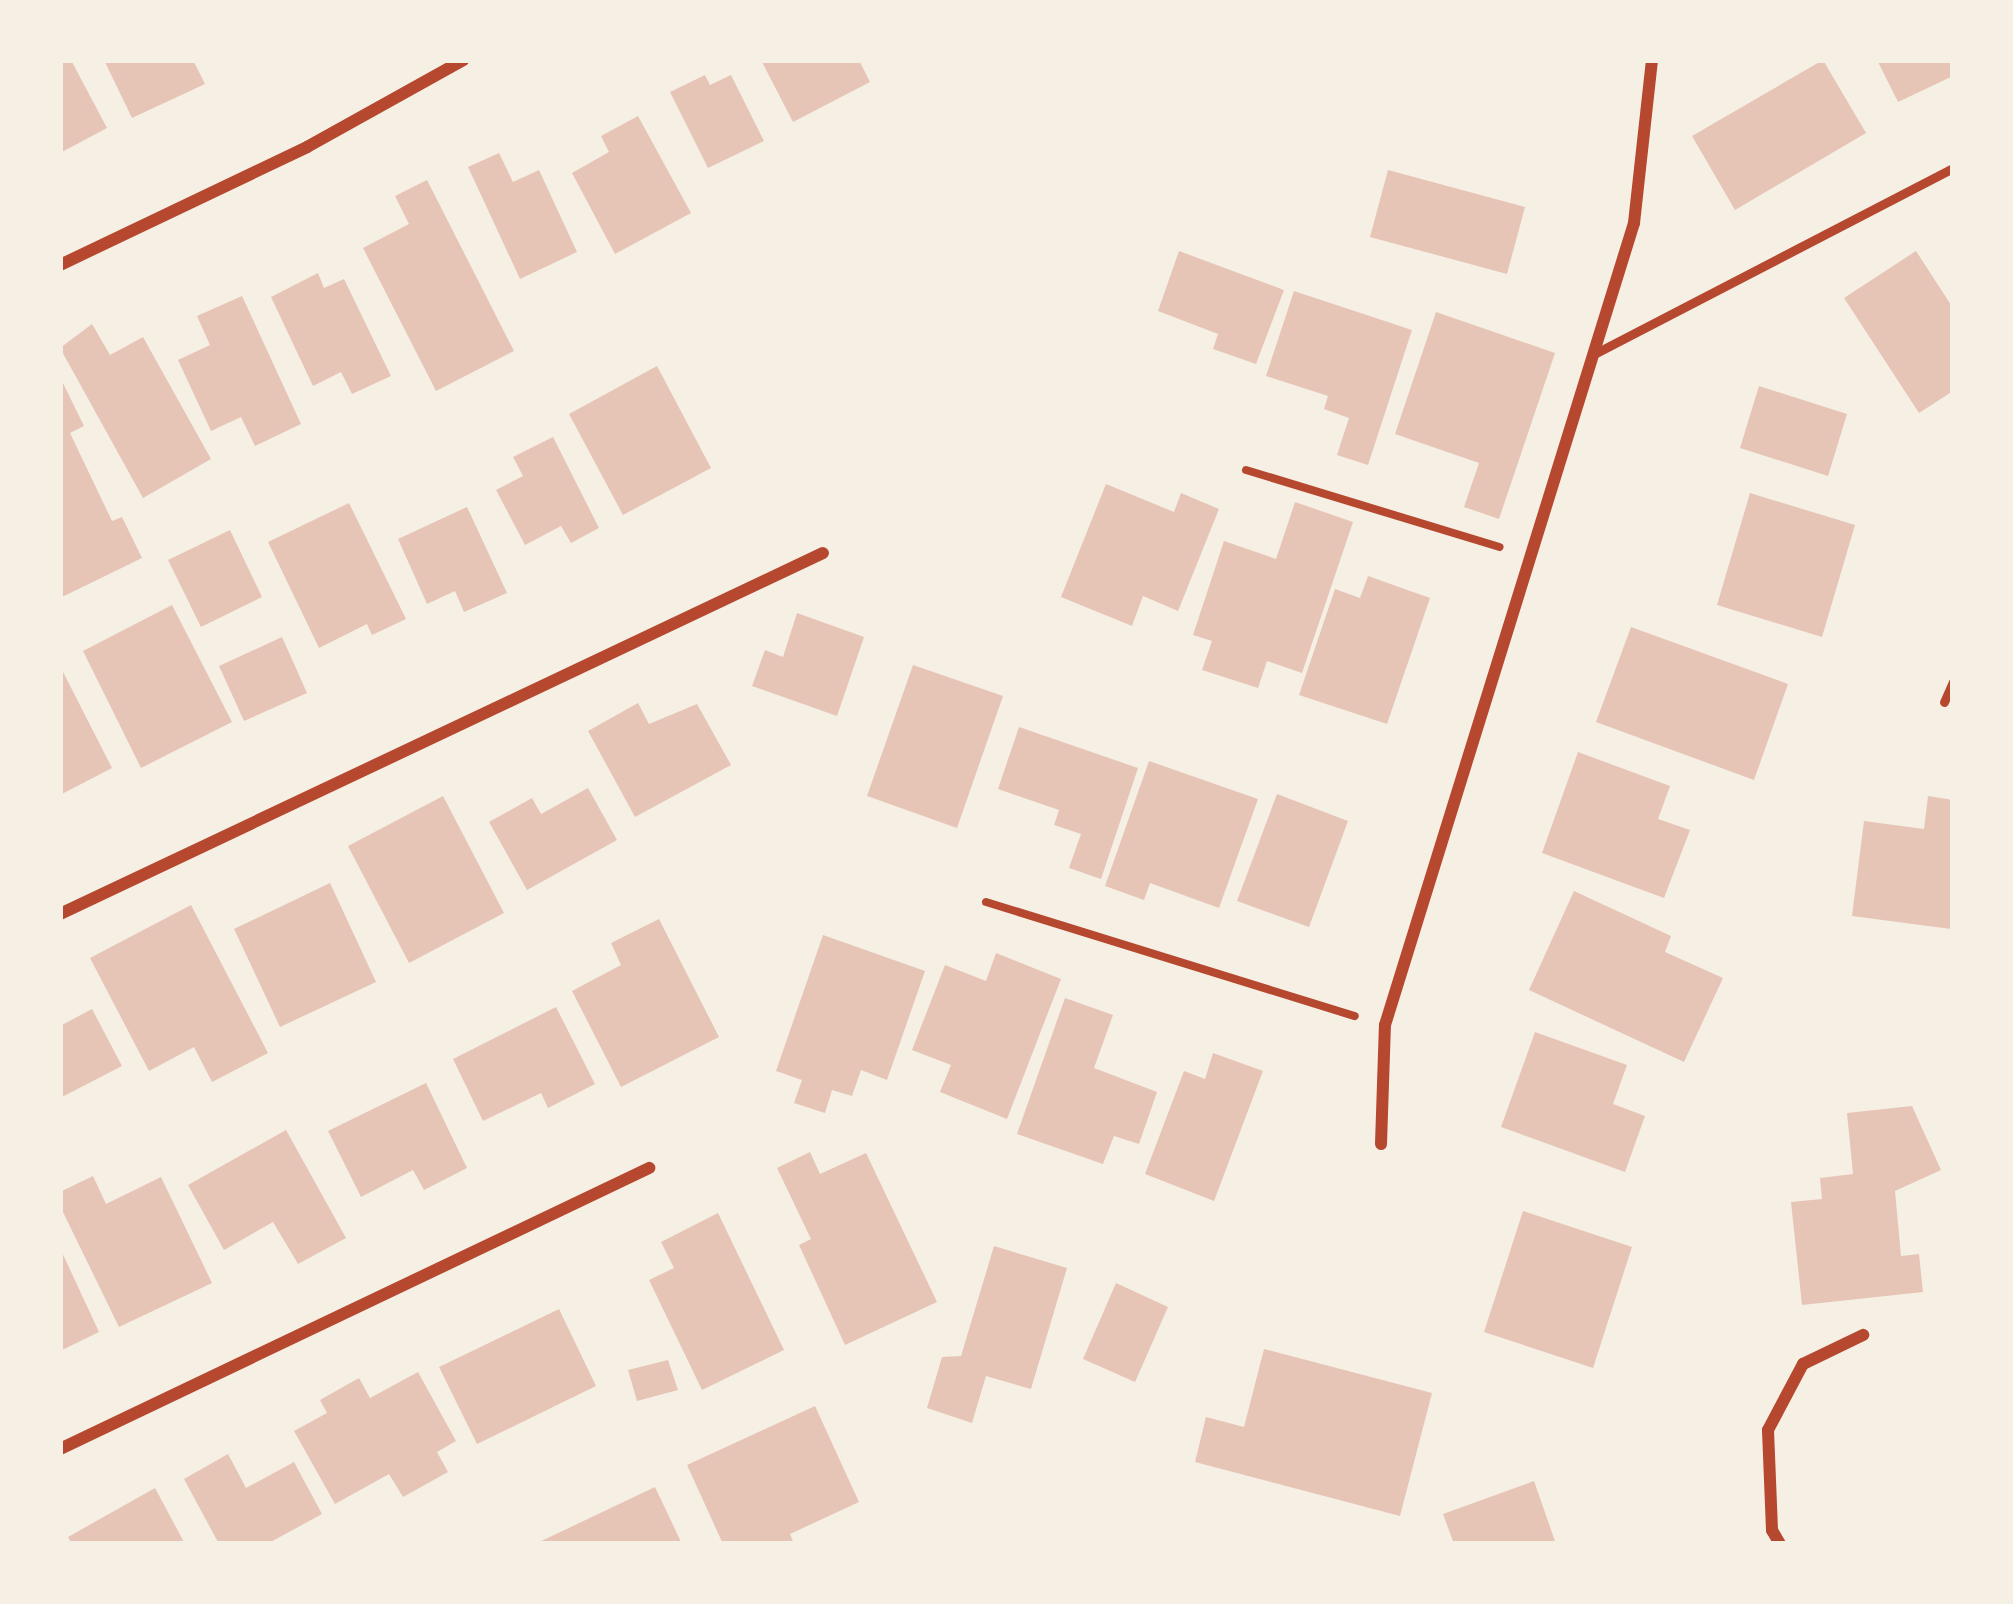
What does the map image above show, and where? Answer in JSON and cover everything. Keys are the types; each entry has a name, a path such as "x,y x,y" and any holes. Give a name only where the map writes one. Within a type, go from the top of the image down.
{"street":[{"path":"60,266 307,147 463,60"},
{"path":"1381,1144 1385,1025 1535,558 1634,224 1652,60"},
{"path":"60,914 824,553"},
{"path":"60,1449 649,1168"},
{"path":"1780,1544 1772,1530 1768,1430 1803,1364 1863,1336"}],"lane":[{"path":"1596,353 1953,168"},
{"path":"1944,702 1953,682"}],"path":[{"path":"1246,470 1535,558"},
{"path":"986,902 1385,1025"}],"building":[{"path":"60,60 71,60 107,128 60,153"},
{"path":"104,60 193,60 205,84 132,118"},
{"path":"761,60 859,60 870,82 793,122"},
{"path":"1823,60 1866,133 1735,210 1692,136"},
{"path":"1877,60 1953,60 1953,76 1898,102"},
{"path":"705,75 710,85 731,75 764,141 708,168 670,92"},
{"path":"638,116 691,213 615,254 572,173 609,152 601,136"},
{"path":"499,153 513,182 539,170 577,252 520,279 468,167"},
{"path":"1388,170 1525,207 1507,274 1370,237"},
{"path":"427,180 514,351 436,391 363,248 409,224 395,196"},
{"path":"1179,251 1284,290 1256,364 1213,349 1218,334 1158,311"},
{"path":"1916,251 1953,308 1953,391 1919,413 1844,298"},
{"path":"318,273 324,288 344,279 391,376 352,394 341,372 313,386 271,297"},
{"path":"1294,291 1412,330 1368,465 1337,455 1349,418 1324,409 1328,396 1266,376"},
{"path":"242,296 301,424 255,446 241,417 211,431 178,360 210,345 197,316"},
{"path":"1436,312 1555,353 1499,519 1464,507 1479,463 1395,434"},
{"path":"92,324 110,355 143,337 211,459 143,498 60,348"},
{"path":"657,366 711,468 623,515 569,414"},
{"path":"60,377 84,426 70,433 112,521 122,517 142,558 60,598"},
{"path":"1759,386 1847,414 1828,476 1740,448"},
{"path":"553,437 599,528 571,543 561,526 525,545 496,490 523,476 513,457"},
{"path":"1106,484 1174,512 1181,493 1219,509 1178,611 1143,596 1132,626 1061,597"},
{"path":"1750,493 1855,525 1822,637 1717,605"},
{"path":"1295,502 1353,522 1302,673 1267,661 1258,688 1202,670 1212,641 1193,635 1224,541 1276,559"},
{"path":"349,503 406,619 372,635 367,624 319,648 268,542"},
{"path":"467,507 507,593 464,612 455,591 427,604 398,539"},
{"path":"230,530 262,597 201,627 168,560"},
{"path":"1368,576 1430,598 1387,724 1299,695 1335,589 1360,598"},
{"path":"172,605 232,722 141,768 83,651"},
{"path":"797,613 864,637 837,716 752,686 765,650 783,657"},
{"path":"1631,627 1788,684 1754,780 1596,722"},
{"path":"282,637 307,693 244,721 219,666"},
{"path":"913,665 1003,696 957,828 867,796"},
{"path":"60,666 112,768 60,795"},
{"path":"638,703 649,724 697,704 731,765 635,817 588,731"},
{"path":"1019,727 1138,768 1101,879 1069,868 1081,834 1054,825 1059,810 998,789"},
{"path":"1578,752 1670,786 1658,819 1690,830 1664,898 1542,853"},
{"path":"1149,761 1258,799 1219,908 1150,883 1144,900 1105,886"},
{"path":"588,788 617,840 527,890 489,822 532,798 541,814"},
{"path":"1277,794 1348,821 1309,927 1237,901"},
{"path":"443,796 504,913 409,963 348,846"},
{"path":"1928,796 1953,800 1951,929 1852,916 1864,821 1924,829"},
{"path":"330,883 376,982 280,1027 234,929"},
{"path":"1574,891 1671,936 1665,952 1723,978 1684,1062 1529,990"},
{"path":"191,905 268,1053 212,1082 194,1047 149,1071 90,958"},
{"path":"659,919 719,1037 621,1087 572,991 621,965 611,943"},
{"path":"823,935 925,971 887,1080 861,1070 852,1096 832,1090 825,1113 794,1103 802,1080 776,1071"},
{"path":"996,953 1061,979 1007,1119 940,1092 951,1065 912,1050 945,965 986,981"},
{"path":"1065,998 1113,1015 1094,1068 1157,1092 1139,1144 1114,1136 1103,1164 1017,1134"},
{"path":"556,1007 595,1084 548,1108 541,1093 483,1121 453,1059"},
{"path":"92,1009 122,1066 60,1098 60,1026"},
{"path":"1535,1032 1627,1065 1613,1104 1645,1116 1625,1172 1501,1127"},
{"path":"1213,1053 1263,1071 1214,1201 1145,1174 1184,1071 1205,1079"},
{"path":"426,1083 467,1168 424,1190 413,1170 361,1197 328,1131"},
{"path":"1912,1106 1941,1170 1895,1191 1901,1256 1919,1254 1923,1292 1802,1305 1791,1202 1822,1199 1820,1178 1853,1174 1847,1113"},
{"path":"286,1130 346,1238 298,1264 273,1222 224,1250 188,1185"},
{"path":"810,1152 820,1174 866,1153 937,1302 845,1345 799,1245 811,1239 777,1168"},
{"path":"93,1176 106,1204 161,1177 212,1283 119,1327 60,1206 60,1192"},
{"path":"1523,1211 1632,1247 1593,1368 1484,1332"},
{"path":"718,1213 784,1350 702,1390 649,1280 674,1268 661,1242"},
{"path":"994,1246 1067,1268 1031,1389 986,1376 972,1423 927,1408 942,1357 961,1356"},
{"path":"60,1248 99,1332 60,1351"},
{"path":"1116,1283 1168,1307 1135,1382 1083,1359"},
{"path":"559,1309 596,1386 477,1444 439,1367"},
{"path":"1264,1349 1432,1393 1400,1516 1195,1462 1206,1417 1244,1427"},
{"path":"668,1360 678,1390 637,1401 628,1370"},
{"path":"418,1372 456,1441 437,1452 448,1472 403,1497 389,1474 335,1504 294,1431 327,1413 320,1400 359,1378 370,1398"},
{"path":"815,1406 859,1502 790,1534 794,1544 723,1544 687,1465"},
{"path":"228,1454 246,1488 294,1462 322,1514 267,1544 219,1544 184,1479"},
{"path":"1534,1481 1556,1544 1454,1544 1443,1514"},
{"path":"655,1487 682,1544 535,1544"},
{"path":"155,1488 185,1544 72,1544 68,1537"}]}
